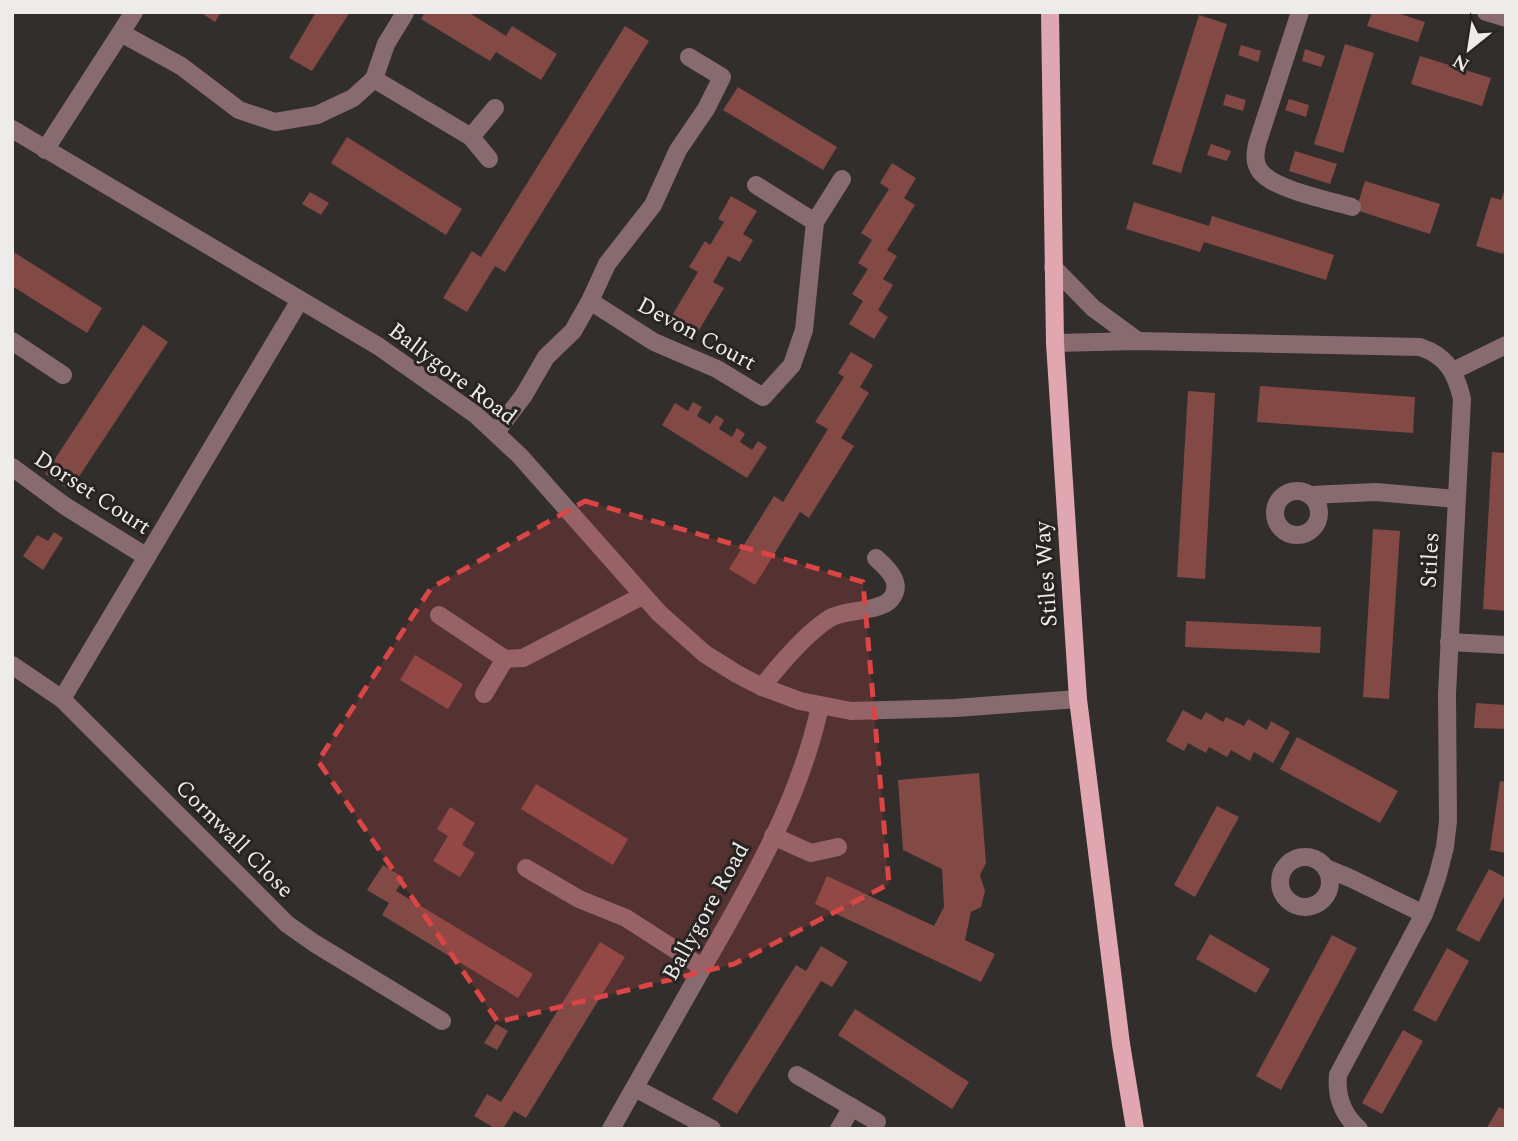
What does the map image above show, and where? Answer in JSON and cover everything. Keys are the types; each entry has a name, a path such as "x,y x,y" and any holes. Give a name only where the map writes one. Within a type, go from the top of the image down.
{"main road":[{"name":"Stiles Way","path":"1050,12 1055,343 1078,699 1121,1044 1135,1129"}],"street":[{"path":"45,150 134,12"},
{"path":"1300,12 1257,144 1255,159 1259,170 1276,184 1352,207"},
{"path":"1486,12 1506,18"},
{"path":"121,33 181,66 239,110 275,122 317,115 353,98 374,79 386,44 405,13"},
{"path":"496,432 524,396 546,357 573,331 607,264 653,205 678,150 722,78 689,57"},
{"path":"374,79 471,137 489,159"},
{"path":"471,137 495,108"},
{"name":"Ballygore Road","path":"12,129 394,356 451,396 496,432 642,596 679,633 705,654 762,687 800,702 851,711 956,708 1078,699"},
{"name":"Devon Court","path":"590,301 654,342 717,369 763,397 793,365 804,330 815,222 842,179"},
{"path":"757,185 815,222"},
{"path":"1053,267 1093,308 1138,341"},
{"path":"62,699 300,300"},
{"path":"12,341 63,375"},
{"path":"1055,343 1138,341 1420,347 1441,356 1452,371 1506,345"},
{"name":"Stiles","path":"1359,1129 1342,1105 1337,1086 1338,1075 1424,914 1437,878 1448,821 1446,740 1449,642 1462,399 1452,371"},
{"name":"Dorset Court","path":"12,467 65,506 148,557"},
{"path":"1310,495 1376,492 1457,499"},
{"path":"762,687 784,659 831,617 881,606 891,599 895,588 893,574 876,558"},
{"path":"439,615 505,659 523,658 642,596"},
{"path":"1449,642 1506,645"},
{"path":"484,694 505,659"},
{"name":"Cornwall Close","path":"12,666 62,699 287,924 442,1021"},
{"name":"Ballygore Road","path":"611,1129 741,900 773,836 806,761 820,706"},
{"path":"773,836 811,853 838,848"},
{"path":"526,868 579,899 626,919 702,967"},
{"path":"1326,868 1424,914"},
{"path":"797,1075 877,1122"},
{"path":"635,1088 712,1129"},
{"path":"839,1129 852,1107"}],"highlighted area":[{"path":"585,501 863,582 889,884 734,964 498,1022 318,761 431,588"}],"building":[{"path":"200,12 221,12 215,22"},
{"path":"316,12 350,12 312,71 289,58"},
{"path":"425,12 468,12 506,36 512,26 557,54 541,80 496,52 490,61 421,19"},
{"path":"1372,12 1394,12 1425,22 1418,42 1367,26"},
{"path":"1199,15 1227,24 1181,173 1152,164"},
{"path":"625,26 649,41 505,272 495,266 467,312 443,298 472,251 481,257"},
{"path":"1345,44 1374,53 1343,153 1314,144"},
{"path":"1241,45 1261,51 1258,62 1238,55"},
{"path":"1305,49 1325,56 1321,67 1302,61"},
{"path":"1420,56 1491,78 1482,106 1411,84"},
{"path":"738,87 837,147 823,170 723,110"},
{"path":"1226,94 1246,100 1243,111 1223,105"},
{"path":"1289,99 1309,105 1306,117 1285,110"},
{"path":"347,137 462,209 446,235 331,163"},
{"path":"1211,144 1231,151 1227,161 1207,155"},
{"path":"1295,151 1337,164 1330,184 1289,171"},
{"path":"892,163 916,178 904,198 915,205 887,250 897,256 883,279 893,285 878,310 888,317 874,339 849,324 863,301 852,294 868,269 858,263 872,240 861,233 889,189 880,183"},
{"path":"1365,181 1440,204 1430,234 1356,210"},
{"path":"1506,186 1506,246 1503,254 1476,246 1491,197 1501,200"},
{"path":"310,192 329,203 321,215 302,204"},
{"path":"731,196 757,211 743,234 753,240 740,262 728,256 713,282 724,288 696,335 670,319 698,272 689,267 705,241 710,245 724,222 718,219"},
{"path":"1134,202 1209,226 1212,216 1334,255 1326,280 1204,242 1200,252 1126,229"},
{"path":"12,251 102,308 87,333 12,286"},
{"path":"143,325 168,342 70,490 45,474"},
{"path":"851,352 873,365 860,387 869,393 841,438 854,446 809,518 800,512 755,585 729,569 774,496 783,502 828,429 815,422 844,377 838,373"},
{"path":"1260,386 1415,397 1413,433 1257,422"},
{"path":"1188,391 1215,393 1205,579 1177,577"},
{"path":"693,402 702,407 697,416 710,424 716,415 724,420 719,429 732,437 737,428 745,434 740,442 752,450 758,441 767,447 747,478 662,425 675,403 688,411"},
{"path":"1492,452 1506,453 1506,611 1483,609"},
{"path":"1373,529 1400,531 1389,699 1363,697"},
{"path":"54,532 63,538 43,570 23,556 37,535 48,541"},
{"path":"1186,621 1321,627 1320,653 1185,647"},
{"path":"415,655 463,684 448,709 400,680"},
{"path":"1476,703 1506,705 1506,729 1474,728"},
{"path":"1183,710 1201,720 1206,712 1223,722 1226,717 1244,726 1248,719 1267,730 1271,721 1290,732 1273,763 1254,752 1250,761 1231,750 1227,757 1209,747 1206,753 1188,743 1184,751 1166,741"},
{"path":"1297,737 1398,791 1380,823 1280,769"},
{"path":"979,773 986,863 980,875 985,891 981,907 971,912 965,940 995,954 981,982 815,904 827,876 934,926 944,907 942,869 903,850 898,780"},
{"path":"1500,781 1506,782 1506,853 1490,850"},
{"path":"536,784 628,839 613,865 521,809"},
{"path":"1217,806 1239,817 1195,897 1174,885"},
{"path":"450,807 475,823 462,845 475,853 460,877 433,861 448,836 437,829"},
{"path":"383,865 404,878 396,891 533,974 518,998 382,915 389,903 367,890"},
{"path":"1489,869 1506,878 1506,893 1479,942 1456,930"},
{"path":"1210,934 1270,969 1256,993 1196,959"},
{"path":"1332,935 1357,948 1281,1090 1256,1076"},
{"path":"600,942 625,957 526,1118 514,1111 503,1129 496,1129 474,1116 487,1094 501,1102"},
{"path":"821,946 848,962 832,987 821,981 737,1114 712,1099 796,965 806,971"},
{"path":"1447,948 1469,961 1436,1022 1413,1010"},
{"path":"855,1009 969,1082 952,1109 838,1035"},
{"path":"496,1024 508,1031 497,1050 484,1043"},
{"path":"1403,1030 1423,1041 1382,1114 1362,1103"},
{"path":"1499,1107 1506,1110 1506,1129 1486,1129"}]}
